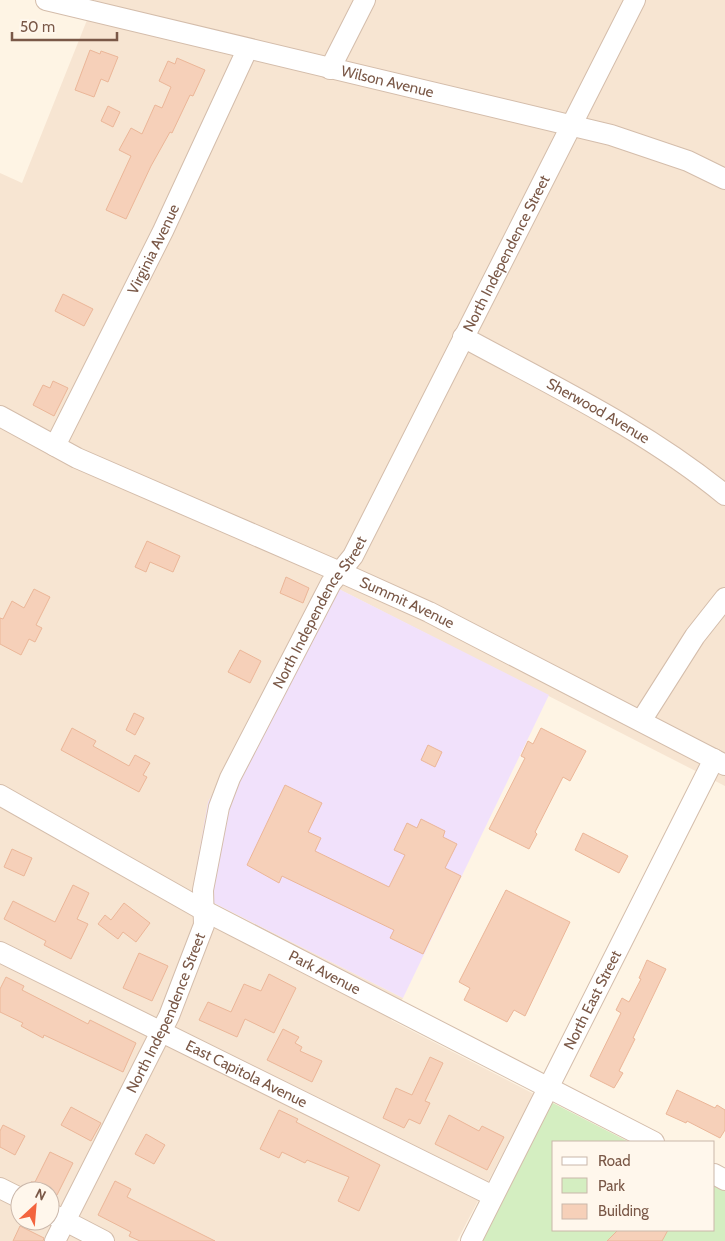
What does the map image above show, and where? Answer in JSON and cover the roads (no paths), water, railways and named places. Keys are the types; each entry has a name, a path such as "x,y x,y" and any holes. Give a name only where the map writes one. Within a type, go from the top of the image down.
{"street":[{"name":"Wilson Avenue","path":"46,0 246,50 642,144 688,161 725,180"},
{"path":"330,69 365,0"},
{"name":"North Independence Street","path":"60,1213 161,1032 204,925 203,890 219,808 230,778 330,583 353,556 635,0"},
{"name":"Virginia Avenue","path":"55,446 162,232 246,50"},
{"name":"Sherwood Avenue","path":"463,338 636,432 698,473 725,495"},
{"name":"Summit Avenue","path":"0,416 55,446 429,612 719,762"},
{"path":"641,721 694,636 725,598"},
{"name":"North East Street","path":"471,1241 549,1087 719,762"},
{"name":"Park Avenue","path":"0,795 203,910 652,1141"},
{"name":"East Capitola Avenue","path":"0,952 493,1196"},
{"path":"60,1218 104,1241"}]}
